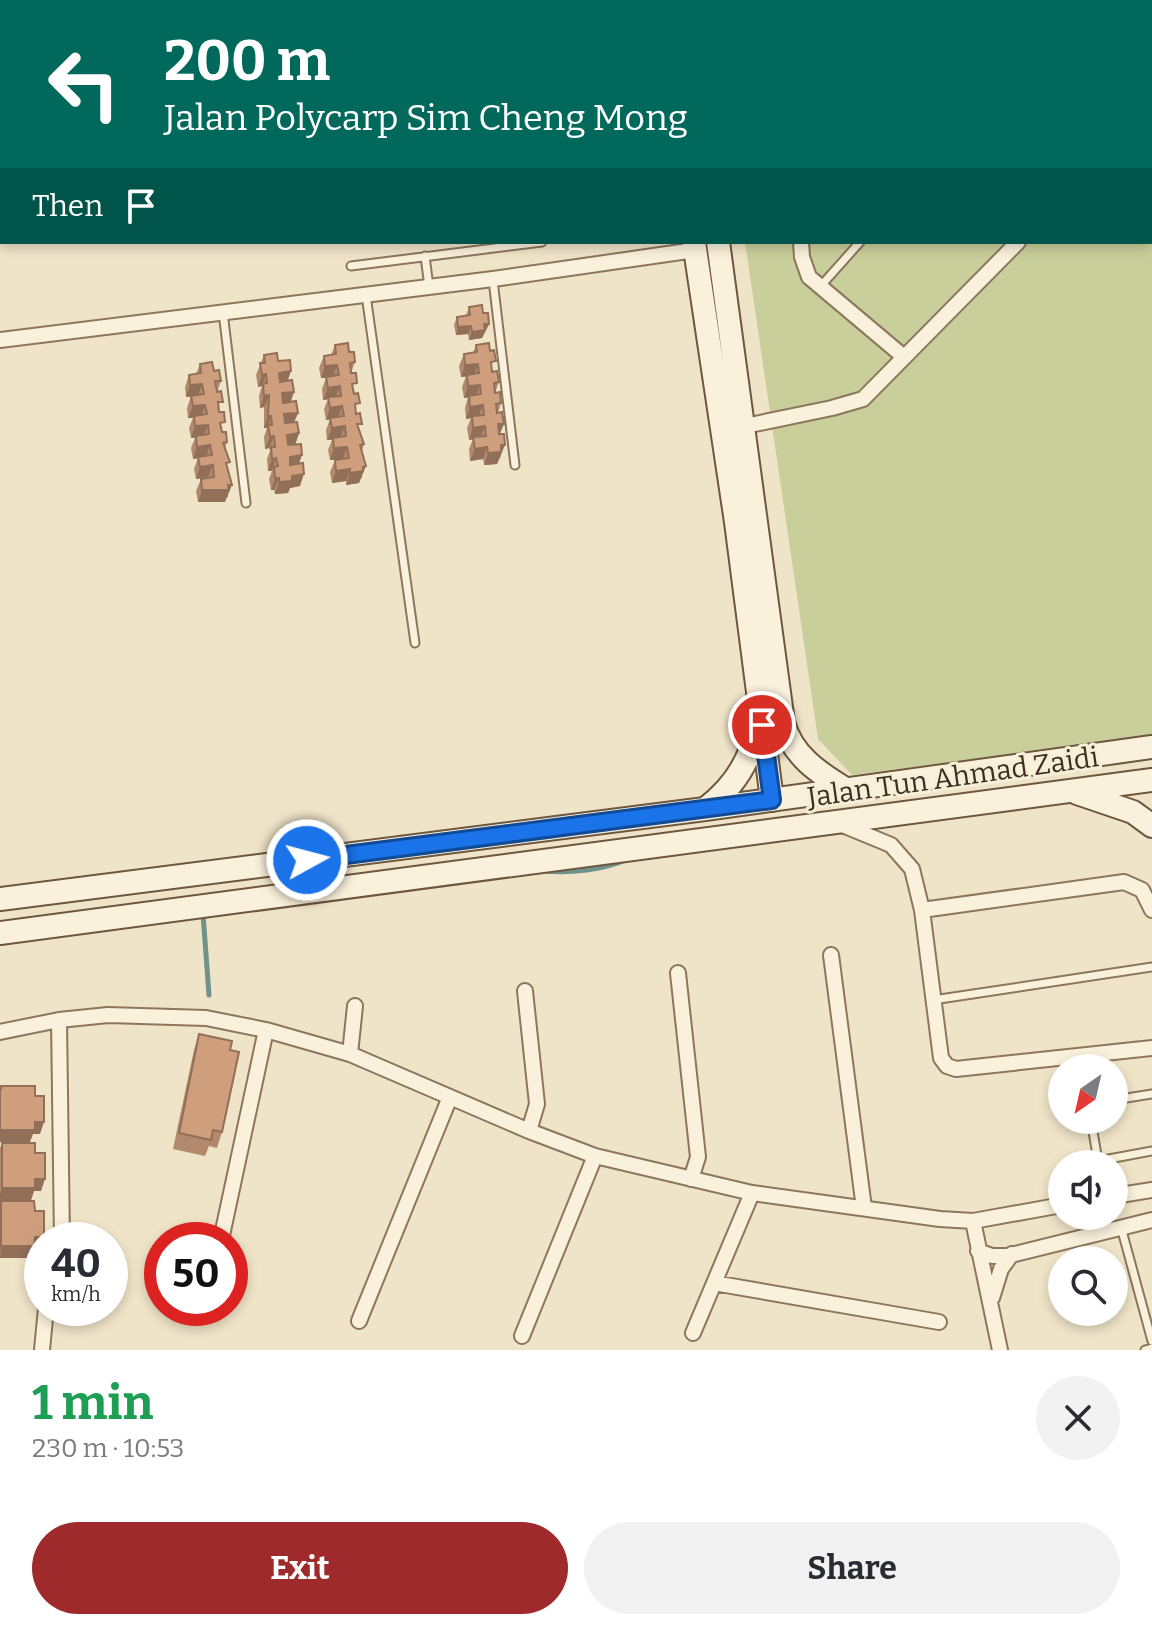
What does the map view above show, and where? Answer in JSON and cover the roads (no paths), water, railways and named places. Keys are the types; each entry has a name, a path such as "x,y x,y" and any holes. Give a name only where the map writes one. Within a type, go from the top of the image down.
{"main road":[{"path":"718,244 786,733 812,769 847,790"},
{"path":"697,245 716,270 728,308"},
{"path":"697,245 772,800"},
{"path":"736,522 737,458 745,426"},
{"path":"705,809 730,786 743,766 755,739 759,706"},
{"name":"Jalan Tun Ahmad Zaidi","path":"0,899 705,809 1152,747"},
{"name":"Jalan Tun Ahmad Zaidi","path":"0,933 1152,780"},
{"path":"1069,791 1133,812 1152,826"}],"street":[{"path":"801,244 809,277 819,288 904,357"},
{"path":"745,426 863,399 1016,244"},
{"path":"0,340 493,279 663,248 697,245"},
{"path":"837,823 891,845 912,869 922,910 941,1058 947,1066 956,1069 1152,1048"},
{"path":"922,910 1124,882 1142,890 1152,910"},
{"path":"831,955 864,1208"},
{"path":"678,973 698,1157 691,1179"},
{"path":"525,991 537,1104 529,1131"},
{"path":"350,1054 355,1006"},
{"path":"0,1032 59,1020 108,1015 206,1018 266,1030 350,1054 595,1156 752,1193 973,1221 1048,1208"},
{"path":"59,1020 62,1222"},
{"path":"225,1222 266,1030"},
{"path":"359,1321 450,1097"},
{"path":"522,1336 595,1156"},
{"path":"1128,1194 1152,1190"},
{"path":"693,1333 752,1193"},
{"path":"1128,1225 1152,1220"},
{"path":"973,1221 1000,1350"},
{"path":"978,1251 992,1256 1012,1254 1109,1230"},
{"path":"991,1302 998,1276 1012,1254"},
{"path":"714,1283 939,1322"},
{"path":"42,1350 44,1326"}],"lane":[{"path":"351,266 525,244"},
{"path":"819,288 858,244"},
{"path":"425,256 429,287"},
{"path":"493,279 515,465"},
{"path":"366,295 415,643"},
{"path":"223,312 246,503"},
{"path":"933,1000 1152,967"},
{"path":"1128,1098 1152,1094"},
{"path":"1128,1156 1152,1151"},
{"path":"1122,1230 1152,1341"},
{"path":"1145,1350 1152,1348"}],"waterway":[{"path":"542,871 585,870 626,860"},
{"path":"203,914 209,995"}]}
